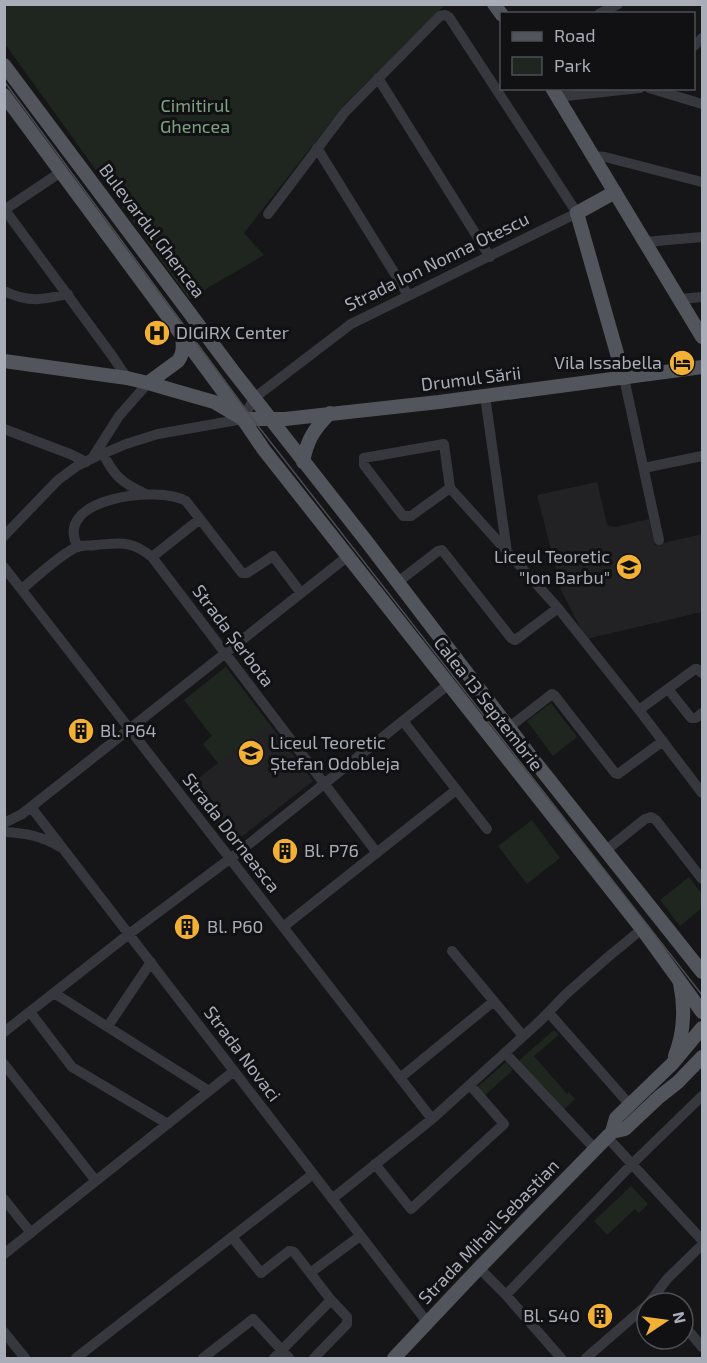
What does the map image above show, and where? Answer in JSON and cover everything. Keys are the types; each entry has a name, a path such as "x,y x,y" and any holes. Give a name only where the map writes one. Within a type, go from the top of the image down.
{"main road":[{"name":"Bulevardul Ghencea","path":"4,65 270,419"},
{"path":"555,93 702,337"},
{"name":"Bulevardul Ghencea","path":"4,94 243,419"},
{"name":"Strada Ion Nonna Otescu","path":"577,213 615,192"},
{"path":"577,213 624,378"},
{"path":"148,383 181,357 182,335"},
{"path":"4,361 148,383 214,402 243,419"},
{"name":"Drumul Sării","path":"243,419 285,419 485,396 702,367"},
{"path":"303,462 308,441 315,429 330,413"},
{"name":"Calea 13 Septembrie","path":"243,419 264,450 642,929 702,1011"},
{"name":"Calea 13 Septembrie","path":"270,419 398,582 508,728 697,961 702,972"},
{"path":"672,1064 678,1049 683,1016 680,981"},
{"name":"Strada Mihail Sebastian","path":"401,1356 427,1322 595,1149 609,1134 616,1119 672,1064 702,1028"},
{"name":"Strada Mihail Sebastian","path":"609,1134 625,1129 659,1097 678,1083 702,1057"},
{"path":"678,1083 702,1068"}],"street":[{"path":"603,12 618,4"},
{"path":"268,214 345,112 440,16 445,15 449,17 577,213"},
{"path":"378,78 490,257"},
{"path":"555,93 606,90"},
{"path":"656,90 702,104"},
{"path":"317,148 408,295"},
{"path":"593,156 605,157 702,182"},
{"path":"61,172 5,210 127,378"},
{"name":"Strada Ion Nonna Otescu","path":"254,398 351,324 577,213"},
{"path":"645,242 702,237"},
{"path":"4,291 28,300 68,294"},
{"path":"680,298 702,297"},
{"path":"624,378 659,540"},
{"path":"94,458 119,416 148,383"},
{"path":"485,396 507,552"},
{"path":"4,536 58,480 94,458 158,434 243,419 254,398"},
{"path":"4,429 70,454 94,458 110,468 126,484 147,494"},
{"path":"450,488 411,516 403,516 363,461 367,457 444,444 450,488 558,608 663,741 698,779 702,793"},
{"path":"644,468 702,456"},
{"path":"78,547 73,531 82,513 98,504 118,498 161,494 186,501 242,573 247,573 273,556 301,593"},
{"path":"152,557 200,519"},
{"name":"Strada Șerbota","path":"22,589 62,556 78,547 125,543 135,545 152,557 377,853"},
{"path":"398,582 442,550 511,638 515,640 558,608"},
{"path":"4,823 16,818 31,807 348,556"},
{"name":"Strada Dorneasca","path":"4,567 432,1119"},
{"path":"639,710 695,669 702,673"},
{"path":"4,1032 129,934 230,859 449,684"},
{"path":"668,689 691,718 696,718 702,713"},
{"path":"508,728 552,694 615,773 618,774 663,741"},
{"path":"403,721 486,830"},
{"path":"283,927 456,790"},
{"name":"Strada Novaci","path":"31,807 427,1322"},
{"path":"605,850 645,819 651,818 656,820 702,879"},
{"path":"4,832 23,833 44,839 65,851"},
{"path":"332,1199 432,1119 549,1013 573,987 642,929"},
{"path":"452,951 523,1036"},
{"path":"108,1026 151,962"},
{"path":"54,993 209,1091"},
{"path":"400,1078 494,1001"},
{"path":"30,1012 72,1067 168,1124"},
{"path":"549,1013 630,1105"},
{"path":"505,1053 595,1149"},
{"path":"4,1064 96,1181"},
{"path":"4,1254 234,1071"},
{"path":"375,1164 411,1209 504,1124 470,1085"},
{"path":"506,1295 632,1164 702,1096"},
{"path":"609,1134 632,1164 702,1240"},
{"path":"76,1359 313,1174"},
{"path":"4,1199 31,1233"},
{"path":"310,1274 360,1236"},
{"path":"232,1237 261,1273 291,1251 347,1317 347,1324 314,1359"},
{"path":"658,1291 667,1279 702,1245"},
{"path":"479,1268 506,1295 561,1359"},
{"path":"203,1359 253,1319 282,1356 331,1300"},
{"path":"586,1359 635,1316"},
{"path":"4,1332 25,1359"}],"shaded area":[{"name":"Liceul Teoretic \"Ion Barbu\"","path":"597,482 609,526 616,527 649,519 655,545 702,534 702,612 586,639 561,590 537,495"},
{"name":"Liceul Teoretic Ștefan Odobleja","path":"226,667 313,781 231,845 187,787 218,763 203,744 212,736 184,700"}],"green space":[{"name":"Cimitirul Ghencea","path":"4,5 445,5 345,104 244,233 264,255 189,299 5,44"},
{"path":"226,667 269,724 218,763 203,744 212,736 184,700"},
{"path":"551,703 577,737 553,756 527,721"},
{"path":"532,820 560,858 527,884 498,846"},
{"path":"689,877 702,894 702,908 680,926 660,900"},
{"path":"554,1030 559,1035 534,1056 567,1094 569,1092 575,1099 562,1111 517,1062"},
{"path":"506,1062 513,1070 483,1097 475,1089"},
{"path":"631,1186 648,1204 639,1213 635,1209 607,1235 594,1221"}],"tram line":[{"path":"4,81 258,426 702,995"}],"place":[{"name":"DIGIRX Center","path":"157,333"},
{"name":"Vila Issabella","path":"682,363"},
{"name":"Liceul Teoretic \"Ion Barbu\"","path":"629,567"},
{"name":"Bl. P64","path":"81,731"},
{"name":"Liceul Teoretic Ștefan Odobleja","path":"251,753"},
{"name":"Bl. P76","path":"285,851"},
{"name":"Bl. P60","path":"187,927"},
{"name":"Bl. S40","path":"600,1316"}]}
